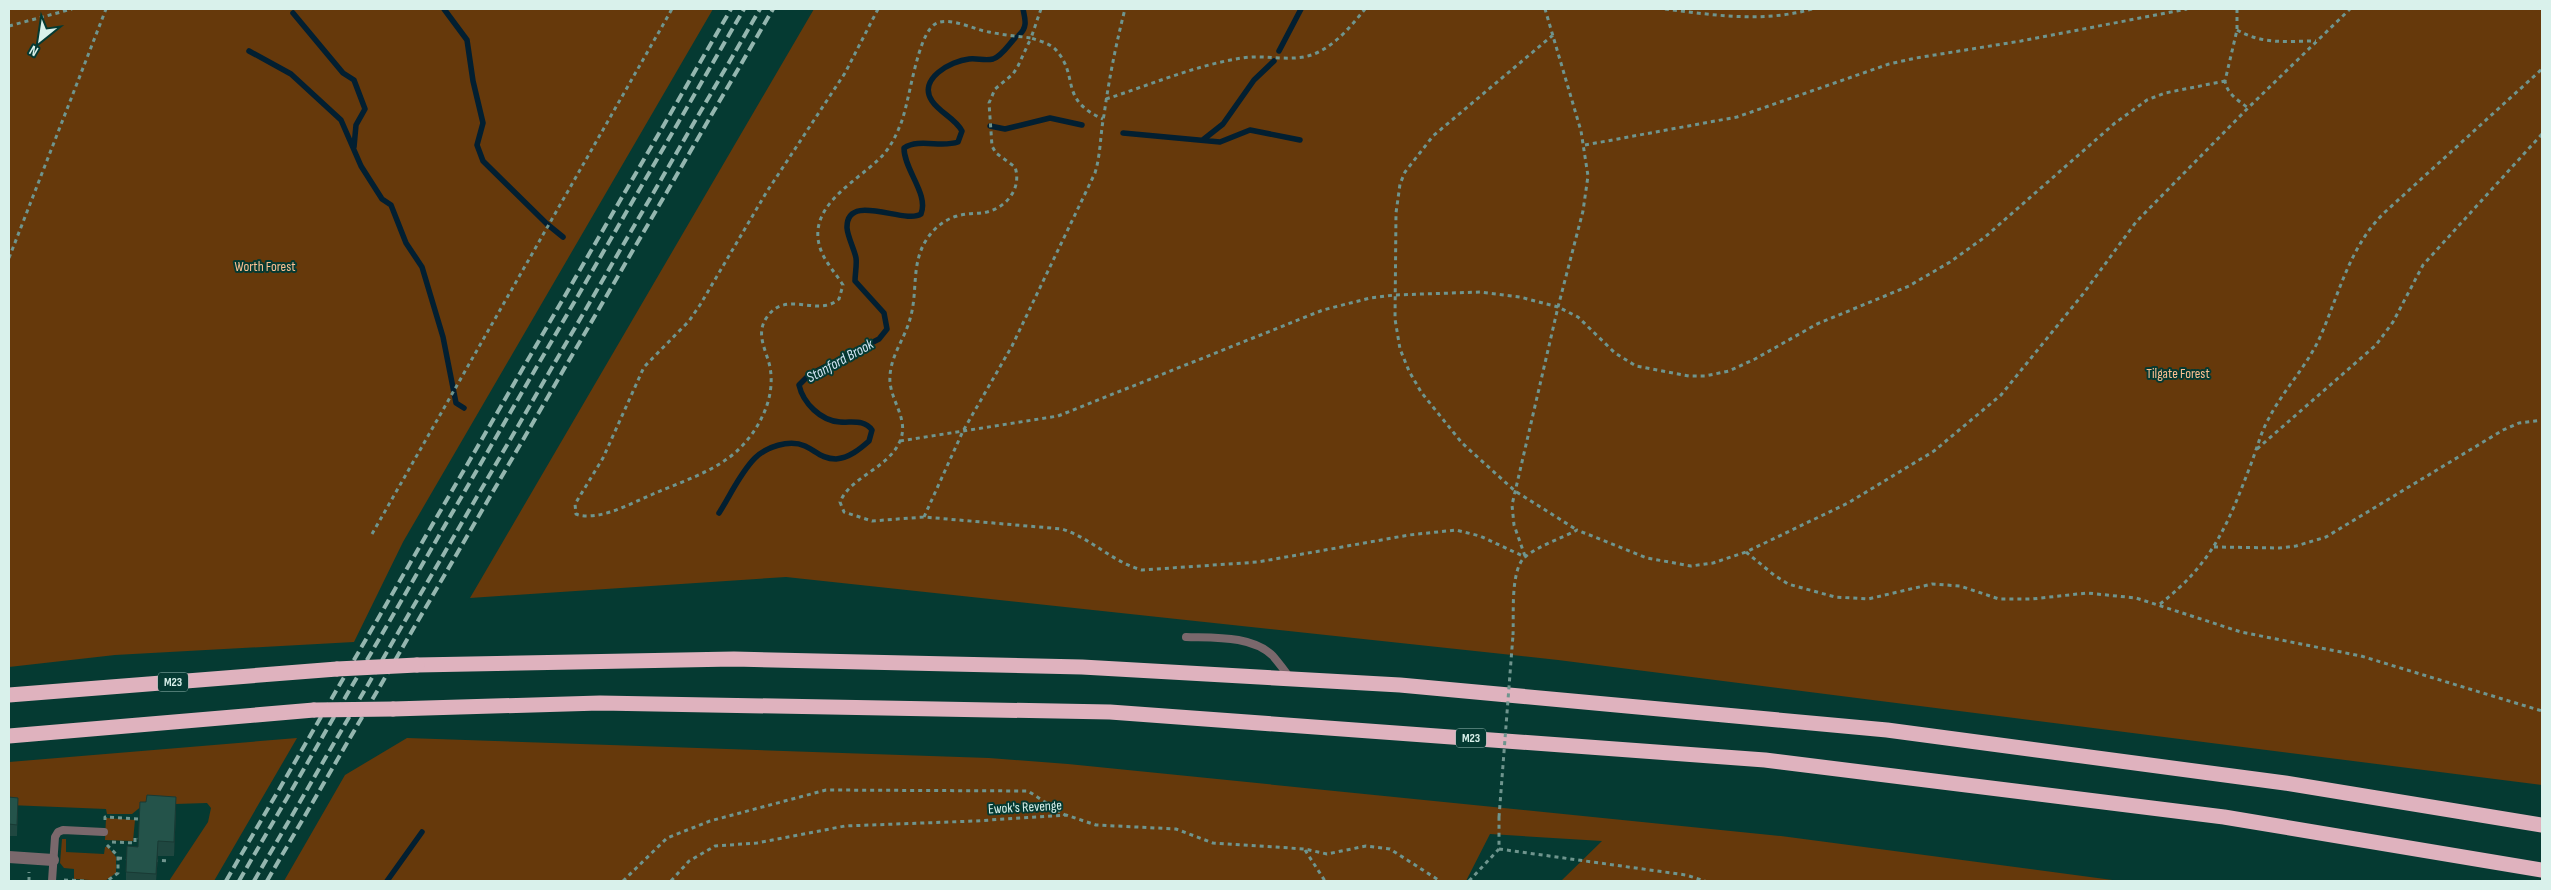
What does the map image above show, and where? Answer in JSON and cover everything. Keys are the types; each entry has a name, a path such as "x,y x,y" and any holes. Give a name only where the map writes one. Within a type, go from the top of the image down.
{"highway":[{"name":"M23","path":"9,695 336,669 417,665 734,659 1082,667 1400,686 1887,730 2286,783 2542,825"},
{"name":"M23","path":"9,736 314,710 600,703 1110,712 1765,760 2224,817 2542,870"}],"street":[{"path":"9,858 53,860"}],"lane":[{"path":"1186,637 1223,639 1252,644 1272,655 1292,679"},
{"path":"52,880 55,837 58,832 63,830 104,832"}],"path":[{"path":"9,26 72,9"},
{"path":"9,258 106,9"},
{"path":"372,534 672,9"},
{"path":"878,9 845,73 766,194 700,305 689,321 644,367 603,458 575,504 576,514 587,516 611,512 713,467 735,452 757,426 768,404 771,381 770,368 762,340 763,322 768,314 785,304 795,303 826,307 839,299 843,285 822,253 819,224 834,197 878,160 895,138 908,101 921,46 931,27 943,22 951,22 991,33 1031,38 1049,44 1056,50 1063,61 1075,99 1086,110 1103,119"},
{"path":"1041,9 1031,38 1018,66 1013,74 995,89 989,103 990,139 996,153 1015,167 1018,175 1015,190 1006,202 998,208 987,212 958,215 945,221 929,235 917,259 913,307 892,365 890,377 893,397 902,418 900,441 883,462 843,494 840,508 851,516 872,521 924,517 1062,529 1075,533 1128,566 1142,570 1258,562 1409,535 1456,530 1480,536 1525,557"},
{"path":"924,517 963,431 1012,346 1088,190 1099,159 1106,99 1125,9"},
{"path":"1106,99 1228,60 1250,57 1298,58 1312,55 1334,42 1365,9"},
{"path":"1525,557 1512,514 1515,491 1558,307 1583,211 1588,176 1585,146 1546,9"},
{"path":"1664,9 1758,18 1782,16 1812,9"},
{"path":"1585,146 1737,116 1889,64 2188,9"},
{"path":"2237,9 2236,30 2225,80 2226,88 2248,108"},
{"path":"1553,35 1433,136 1405,172 1400,184 1396,214 1395,326 1400,349 1421,392 1462,444 1515,491 1577,530 1621,550 1670,564 1691,566 1713,563 1746,552 1848,503 1934,451 2001,395 2050,336 2136,222 2248,108 2350,9"},
{"path":"2236,30 2264,41 2316,41"},
{"path":"2160,604 2194,575 2214,547 2231,514 2256,449 2275,407 2316,344 2347,268 2364,235 2385,212 2542,69"},
{"path":"900,441 1041,420 1074,411 1323,310 1395,295 1501,293 1558,307 1578,317 1615,353 1636,366 1689,376 1705,376 1728,371 1755,359 1817,324 1888,297 1950,262 1985,237 2115,123 2147,100 2225,80"},
{"path":"2256,449 2376,345 2393,322 2423,265 2542,134"},
{"path":"2214,547 2279,548 2296,546 2326,537 2503,430 2519,423 2542,420"},
{"path":"1469,881 1499,849 1499,817 1517,573 1525,557 1577,530"},
{"path":"1746,552 1788,584 1835,598 1868,599 1932,584 1946,584 1999,599 2032,599 2087,593 2112,594 2160,604 2241,632 2361,656 2542,711"},
{"path":"623,881 667,838 710,821 826,790 1028,791 1066,815"},
{"name":"Ewok's Revenge","path":"671,881 689,862 715,846 757,842 845,826 975,822 1066,815 1096,825 1176,829 1213,843 1305,849 1327,854 1366,846 1390,850 1440,881"},
{"path":"104,832 105,817 140,819"},
{"path":"107,881 118,874 118,858 104,842 135,843 136,837 139,838"},
{"path":"1305,849 1325,881"},
{"path":"1499,849 1677,874 1705,881"},
{"path":"118,858 138,859"},
{"path":"148,860 168,861"},
{"path":"52,880 86,881"}],"green space":[{"name":"Worth Forest","path":"9,9 713,9 403,542 354,642 115,655 9,667"},
{"name":"Tilgate Forest","path":"814,9 2542,9 2542,785 1558,660 786,577 470,598"},
{"path":"297,738 214,881 169,881 208,822 211,808 207,803 143,805 132,814 107,814 106,809 9,805 9,762"},
{"path":"407,738 989,758 1068,764 1781,836 2120,881 1561,881 1602,841 1490,834 1466,881 284,881 345,775"},
{"path":"106,818 135,820 133,841 105,840"},
{"path":"62,839 66,839 66,852 104,854 105,847 108,847 116,857 116,873 105,881 74,879 74,869 64,868 60,863"}],"building":[{"path":"147,795 176,797 174,842 158,841 156,874 126,872 127,846 138,847 140,802 146,802"},
{"path":"9,797 18,798 17,825 9,824"}],"waterway":[{"path":"444,9 467,40 473,81 483,123 477,145 483,161 547,224 563,237"},
{"name":"Stanford Brook","path":"1019,35 1025,26 1023,9"},
{"path":"1279,51 1301,9"},
{"path":"293,13 343,73 354,80 365,109 356,125 354,147"},
{"name":"Stanford Brook","path":"719,513 745,471 755,458 765,450 778,445 792,443 805,446 831,459 836,459 850,455 869,441 872,430 869,427 858,422 833,421 820,415 804,398 799,385 809,375 879,339 887,329 884,313 855,281 856,258 847,228 849,217 856,212 866,210 903,216 921,214 922,198 908,165 904,148 923,143 951,144 958,142 962,131 932,101 929,93 929,85 932,79 945,67 962,60 993,59 1002,53 1015,38"},
{"path":"249,51 291,74 341,120 361,166 382,199 391,205 406,243 422,267 443,337 456,403 464,408"},
{"path":"1204,139 1223,124 1254,80 1274,61"},
{"path":"990,126 1005,129 1050,118 1082,125"},
{"path":"1123,133 1220,142 1250,130 1300,140"},
{"name":"Stanford Brook","path":"387,881 422,832"}],"railway":[{"path":"226,881 731,9"},
{"path":"239,881 744,9"},
{"path":"254,881 760,9"},
{"path":"267,881 773,9"}]}
